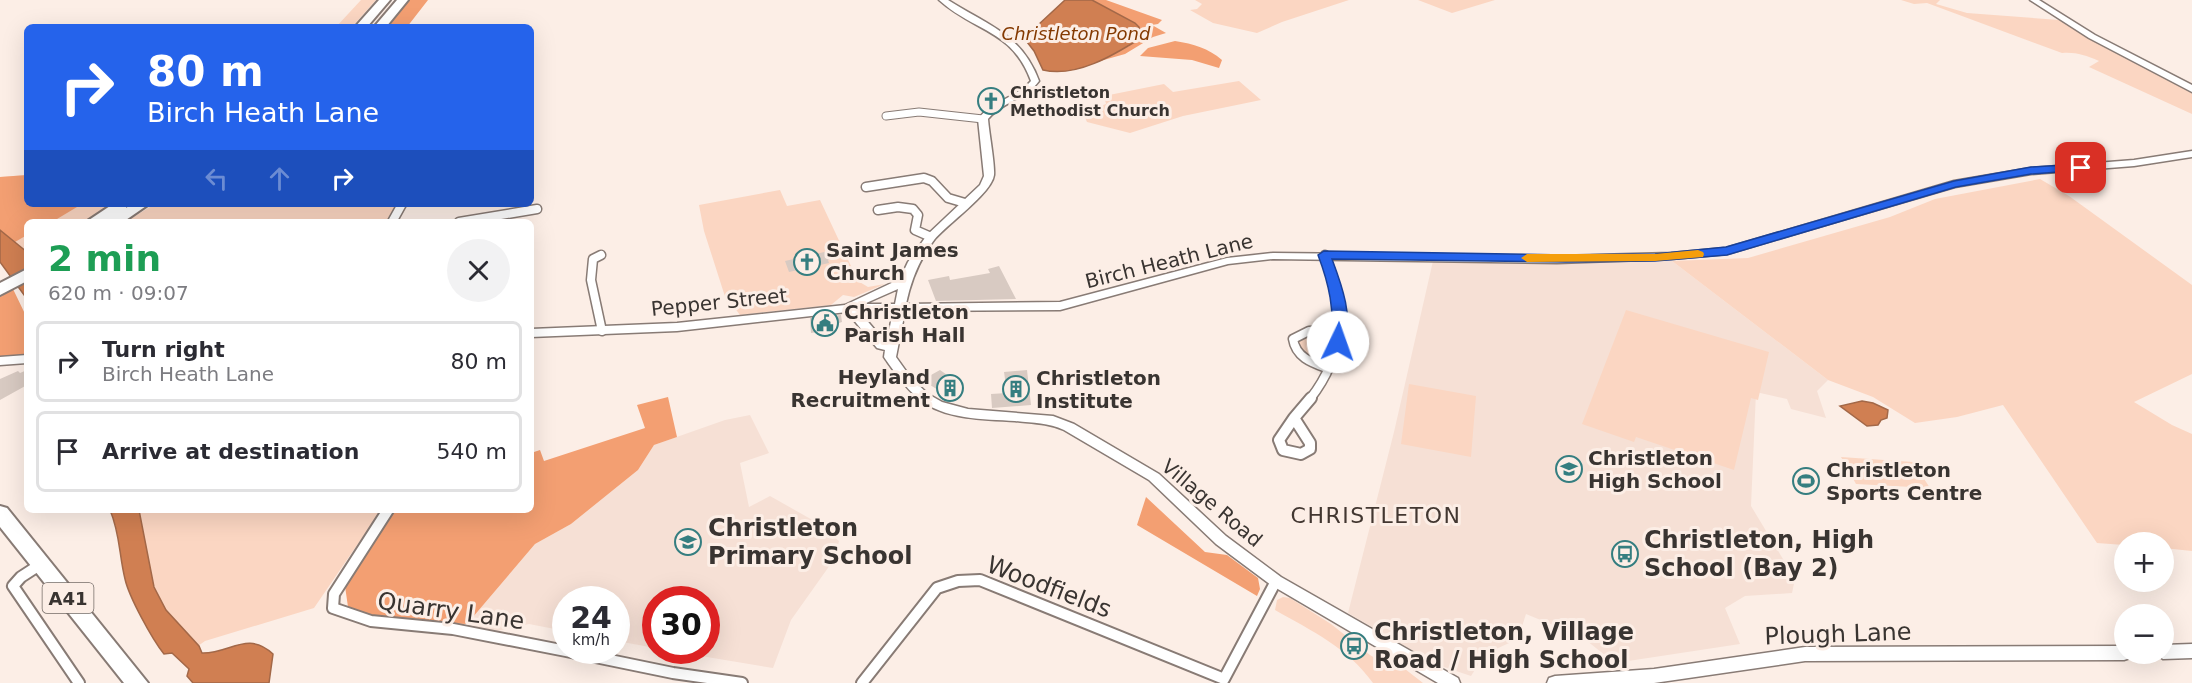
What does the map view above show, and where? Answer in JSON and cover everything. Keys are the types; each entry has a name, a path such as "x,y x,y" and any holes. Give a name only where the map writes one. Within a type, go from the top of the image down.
{"highway":[{"path":"364,24 385,0"},
{"path":"383,24 403,0"},
{"path":"98,219 118,207"},
{"path":"118,219 137,207"},
{"path":"0,278 24,264"},
{"path":"0,290 24,276"},
{"name":"A41","path":"0,513 137,683"}],"street":[{"path":"848,308 881,345 891,347 905,281 931,237 984,186 989,176 982,119 988,111 1033,85 1035,81 1029,63 1019,48 1002,34 974,20 943,0"},
{"path":"2034,0 2063,21 2103,44 2192,89"},
{"path":"886,117 907,117 918,112 982,119"},
{"name":"Birch Heath Lane","path":"899,309 1060,306 1227,261 1273,255 1566,258 1655,257 1727,251 1954,184 2031,171 2134,163 2192,154"},
{"path":"866,187 924,178 932,181 948,198 964,203"},
{"path":"879,185 884,193"},
{"path":"878,210 898,207 913,209 918,215 915,230 931,237"},
{"path":"473,219 523,208 537,209"},
{"path":"601,255 593,259 591,280 602,331"},
{"path":"1294,418 1318,388 1336,355 1341,321 1335,285 1324,255"},
{"name":"Pepper Street","path":"848,308 905,281"},
{"name":"Pepper Street","path":"534,333 677,327 848,308 899,309"},
{"path":"1329,369 1308,361 1296,353 1293,339 1300,333 1314,329 1340,329"},
{"name":"Village Road","path":"891,347 890,357 907,381 932,402 968,413 1053,420 1069,427 1154,477 1221,540 1276,581 1452,683"},
{"path":"0,361 24,359"},
{"name":"Quarry Lane","path":"386,513 334,594 333,608 349,617 378,623 437,627 552,648"},
{"path":"41,564 21,577 13,586 80,683"},
{"name":"Woodfields","path":"862,683 937,588 952,580 965,578 980,580 1223,681 1276,581"},
{"path":"2174,652 2192,651"},
{"name":"Plough Lane","path":"1555,683 1654,676 1805,654 2114,653"},
{"name":"Quarry Lane","path":"626,664 673,674 742,683"}],"shaded area":[{"path":"361,0 376,0 355,24 339,24"},
{"path":"407,0 428,0 409,24 388,24"},
{"path":"1092,0 1106,0 1162,20 1152,25 1166,33 1153,37 1125,54 1093,63 1129,46 1135,23"},
{"path":"1195,0 1349,0 1282,22 1257,33 1213,23 1190,10 1197,9 1202,4"},
{"path":"1418,0 1495,0 1452,13"},
{"path":"1901,0 1940,0 1936,4 1967,13 2059,20 2104,47 2192,91 2192,114 2089,67 2099,61 2094,59 2062,53 1927,3 1914,4"},
{"path":"1175,41 1195,45 1211,52 1222,60 1219,68 1192,60 1140,56 1148,48"},
{"path":"1239,81 1261,100 1183,116 1130,133 1087,122 1083,113 1106,104 1104,96 1164,84 1173,92"},
{"path":"24,175 24,207 108,207 88,219 24,219 24,250 0,230 0,177"},
{"path":"24,175 24,207 77,207 57,219 24,219 24,237 15,242 0,230 0,177"},
{"path":"2040,179 2069,196 2192,285 2192,374 2134,402 2192,434 2192,551 2174,549 2174,532 2114,532 2114,544 2097,543 2003,405 1957,417 1915,423 1873,397 1828,380 1672,261 1748,258 1890,217 1935,199"},
{"path":"780,190 787,206 820,200 858,281 868,287 885,284 854,297 843,295 831,305 740,315 734,307 729,309 704,231 699,205"},
{"path":"150,207 396,207 389,219 130,219"},
{"name":"Christleton High School","path":"1433,261 1672,261 1828,380 1817,391 1826,418 1791,409 1787,399 1756,392 1751,506 1795,579 1792,593 1745,596 1725,608 1740,644 1615,663 1582,637 1526,614 1518,639 1485,654 1471,676 1438,665 1348,613 1394,432"},
{"path":"13,289 24,312 24,355 0,357 0,297"},
{"path":"1626,310 1769,352 1758,400 1751,398 1734,470 1636,437 1634,442 1582,424"},
{"path":"1322,332 1330,335 1334,343 1329,358 1313,359 1301,350 1296,341 1301,335"},
{"path":"1409,384 1476,396 1471,457 1401,444"},
{"path":"668,397 677,437 654,445 638,470 571,524 535,544 467,624 391,620 348,607 345,586 357,564 394,513 534,513 534,452 540,450 544,461 645,428 637,405"},
{"name":"Christleton Primary School","path":"750,415 769,453 740,463 749,507 770,496 816,522 839,541 835,558 791,620 773,668 720,659 720,586 642,586 642,646 630,643 630,586 552,586 552,628 529,624 497,631 467,624 535,544 571,524 638,470 654,445 725,420"},
{"path":"1841,457 1913,462 1930,488 1856,484"},
{"path":"1146,497 1205,552 1227,555 1258,578 1260,589 1257,596 1137,525"},
{"path":"140,513 379,513 314,608 205,641 198,646 166,610 154,587"},
{"path":"1283,597 1290,598 1331,624 1383,663 1405,669 1423,683 1373,683 1341,650 1275,610 1277,600"}],"water":[{"name":"Christleton Pond","path":"1065,0 1092,0 1135,23 1139,27 1141,38 1107,58 1081,68 1056,72 1043,70 1034,51 1024,38"},
{"path":"0,230 24,250 24,295 0,262"},
{"path":"1862,401 1888,410 1887,418 1881,420 1878,425 1867,426 1840,406"},
{"path":"111,513 140,513 154,587 166,610 199,646 202,653 246,643 264,647 273,654 269,683 193,683 187,676 189,669 172,653 164,654 153,638 127,587 116,527"}],"building":[{"name":"Saint James Church","path":"833,250 837,258 828,260 829,263 789,272 785,261"},
{"path":"999,266 1016,299 936,301 928,280 949,276 950,280 990,273 988,269"},
{"name":"Christleton Parish Hall","path":"841,315 842,322 839,325 830,326 830,330 811,333 810,318"},
{"path":"940,370 962,386 948,396 922,380"},
{"name":"Christleton Institute","path":"1027,370 1031,405 992,408 991,394 1007,393 1004,372"},
{"path":"18,371 20,373 24,371 24,387 0,400 0,379"}],"slow traffic":[{"path":"1527,258 1655,257 1698,254"}],"place":[{"name":"Christleton Methodist Church","path":"991,101"},
{"name":"Saint James Church","path":"807,262"},
{"name":"Christleton Parish Hall","path":"825,323"},
{"name":"Heyland Recruitment","path":"950,388"},
{"name":"Christleton Institute","path":"1016,389"},
{"name":"Christleton High School","path":"1569,469"},
{"name":"Christleton Sports Centre","path":"1806,481"},
{"name":"Christleton Primary School","path":"688,542"},
{"name":"Christleton, High School (Bay 2)","path":"1625,554"},
{"name":"Christleton, Village Road / High School","path":"1354,646"}],"district":[{"name":"CHRISTLETON","path":"1376,515"}],"route":[{"path":"1338,342 1341,321 1335,285 1324,255 1566,258 1655,257 1727,251 1843,219 1909,195 1954,184 2031,171 2081,168"}]}
